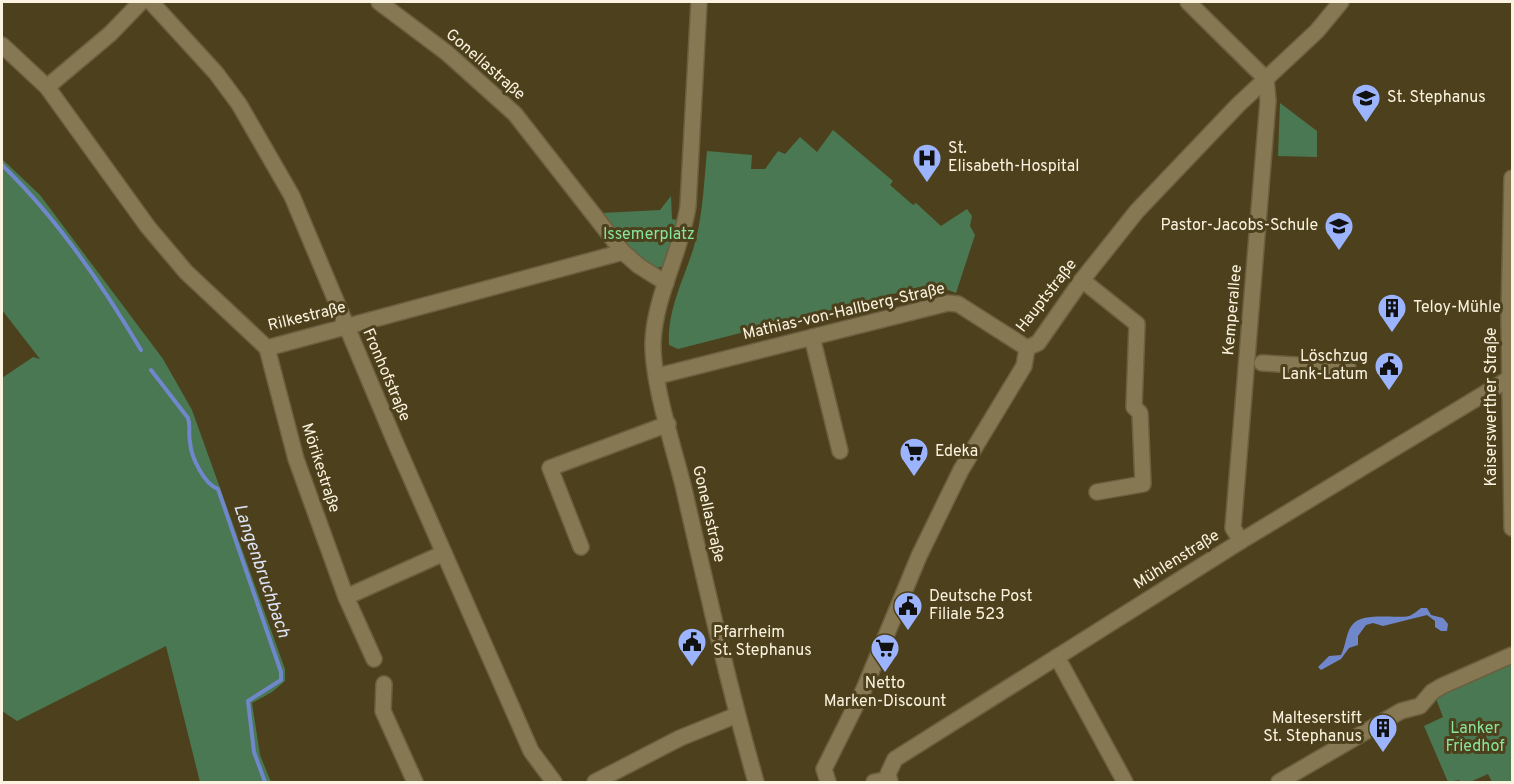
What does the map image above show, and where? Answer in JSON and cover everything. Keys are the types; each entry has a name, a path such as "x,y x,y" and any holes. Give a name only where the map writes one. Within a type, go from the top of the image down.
{"street":[{"path":"47,87 110,34 141,2"},
{"name":"Fronhofstraße","path":"151,2 216,73 262,141 292,196 345,327 531,751 554,783"},
{"name":"Gonellastraße","path":"379,2 447,53 515,114 623,252"},
{"name":"Gonellastraße","path":"699,2 688,204 678,253 654,320 653,346 668,424 737,715 756,783"},
{"path":"1188,2 1266,79"},
{"name":"Hauptstraße","path":"826,776 919,556 961,470 1024,366 1027,348 1038,343 1082,280 1137,211 1238,105 1317,30 1341,2"},
{"name":"Rilkestraße","path":"2,45 47,87 148,227 186,272 267,348 623,252"},
{"name":"Kemperallee","path":"1240,541 1233,528 1268,101 1266,79"},
{"name":"Kaiserswerther Straße","path":"1512,178 1512,528"},
{"path":"623,252 639,266 666,283"},
{"path":"1082,280 1137,324 1134,407 1140,413 1143,484 1097,492"},
{"name":"Mathias-von-Hallberg-Straße","path":"658,376 948,303 958,304 1027,348"},
{"path":"812,337 840,451"},
{"name":"Mörikestraße","path":"267,348 296,459 346,597 374,659"},
{"path":"1262,363 1348,368"},
{"name":"Mühlenstraße","path":"884,782 896,759 1240,541 1511,378"},
{"path":"581,548 550,468 668,424"},
{"path":"346,597 444,553"},
{"path":"1279,783 1401,711 1420,706 1432,692 1442,686 1512,655"},
{"path":"1057,657 1125,783"},
{"path":"384,684 383,711 415,783"},
{"path":"595,783 680,738 737,715"}],"green space":[{"path":"1280,103 1317,131 1317,157 1278,156"},
{"path":"833,130 893,181 890,185 913,205 916,203 941,226 967,209 972,216 970,226 975,235 956,293 932,284 678,349 669,345 674,306 698,232 707,151 752,155 751,169 765,169 778,151 785,154 800,137 817,152"},
{"path":"2,159 40,195 163,359 192,410 285,669 285,681 272,692 252,703 260,755 271,782 200,782 166,646 17,721 2,711 2,378 33,357 40,359 2,310"},
{"name":"Issemerplatz","path":"671,196 672,219 677,220 664,266 656,268 629,251 602,213 660,210"},
{"name":"Lanker Friedhof","path":"1512,661 1512,782 1492,782 1488,774 1470,782 1459,780 1448,782 1424,726 1443,717 1435,696"}],"water":[{"path":"1421,608 1427,608 1431,615 1443,618 1448,624 1447,631 1441,631 1435,627 1435,621 1427,615 1383,626 1373,623 1366,625 1358,636 1358,645 1349,648 1341,659 1321,670 1318,667 1329,656 1341,655 1349,631 1358,620 1372,617 1409,616"}],"waterway":[{"name":"Langenbruchbach","path":"2,165 60,229 111,301 141,350"},
{"name":"Langenbruchbach","path":"151,370 188,418 189,439 193,455 203,476 218,489 281,672 281,680 248,701 254,752 265,782"}],"place":[{"name":"St. Stephanus","path":"1366,124"},
{"name":"St. Elisabeth-Hospital","path":"927,184"},
{"name":"Pastor-Jacobs-Schule","path":"1339,252"},
{"name":"Teloy-Mühle","path":"1392,334"},
{"name":"Löschzug Lank-Latum","path":"1389,392"},
{"name":"Edeka","path":"914,478"},
{"name":"Deutsche Post Filiale 523","path":"908,632"},
{"name":"Pfarrheim St. Stephanus","path":"692,668"},
{"name":"Netto Marken-Discount","path":"885,674"},
{"name":"Malteserstift St. Stephanus","path":"1383,754"}]}
